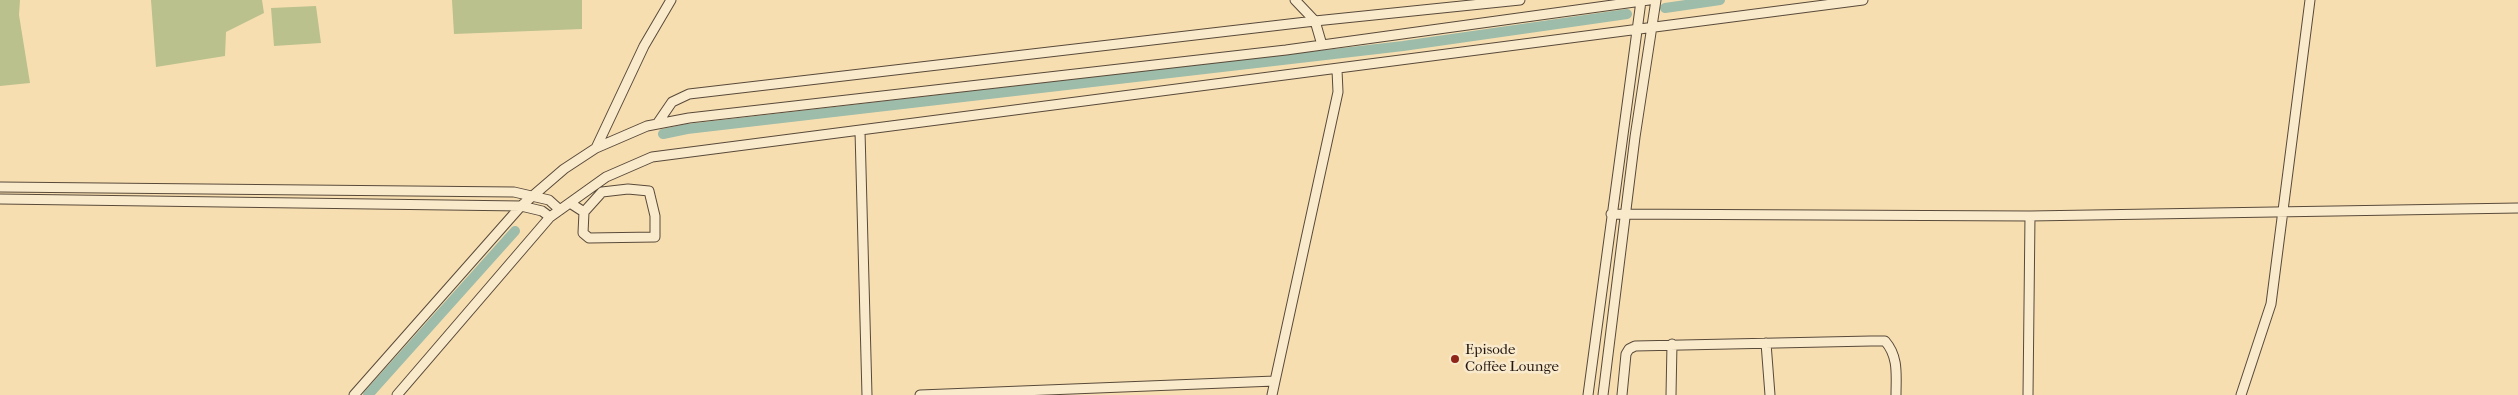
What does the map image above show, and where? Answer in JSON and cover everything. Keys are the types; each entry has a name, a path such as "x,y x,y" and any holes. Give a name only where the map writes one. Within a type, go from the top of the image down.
{"street":[{"path":"596,148 644,46 671,0"},
{"path":"1295,0 1315,21 1322,44"},
{"path":"657,124 672,102 689,94 1315,21 1493,1 1520,0"},
{"path":"354,395 521,206 564,170 596,148 657,124 689,118 1322,44 1645,0 1637,29 1588,395"},
{"path":"1603,395 1635,137 1656,0"},
{"path":"398,395 550,217 606,177 652,157 1337,70 1863,0"},
{"path":"2241,395 2271,304 2310,0"},
{"path":"1493,1 1495,21"},
{"path":"1272,395 1338,92 1337,70"},
{"path":"860,131 867,395"},
{"path":"0,187 514,192 534,195 549,200 560,210"},
{"path":"628,189 649,191 656,216 655,237 589,238 583,234 584,212 602,192 628,189"},
{"path":"0,199 521,206 542,211 550,217"},
{"path":"570,203 584,212"},
{"path":"1611,214 2030,216 2282,214 2518,208"},
{"path":"2028,395 2030,216"},
{"path":"1622,395 1624,367 1628,349 1636,346 1885,341 1894,356 1896,395"},
{"path":"1766,342 1770,395"},
{"path":"1671,395 1672,344"},
{"path":"922,395 1276,381"}],"green space":[{"path":"0,0 20,0 19,15 30,83 0,86"},
{"path":"151,0 262,0 264,13 226,32 225,56 156,67"},
{"path":"452,0 582,0 582,29 454,34"},
{"path":"316,6 321,43 274,46 271,8"}],"waterway":[{"path":"1665,8 1720,0"},
{"path":"663,134 687,129 1403,46 1627,14"},
{"path":"368,395 515,231"}],"place":[{"name":"Episode Coffee Lounge","path":"1455,359"}]}
